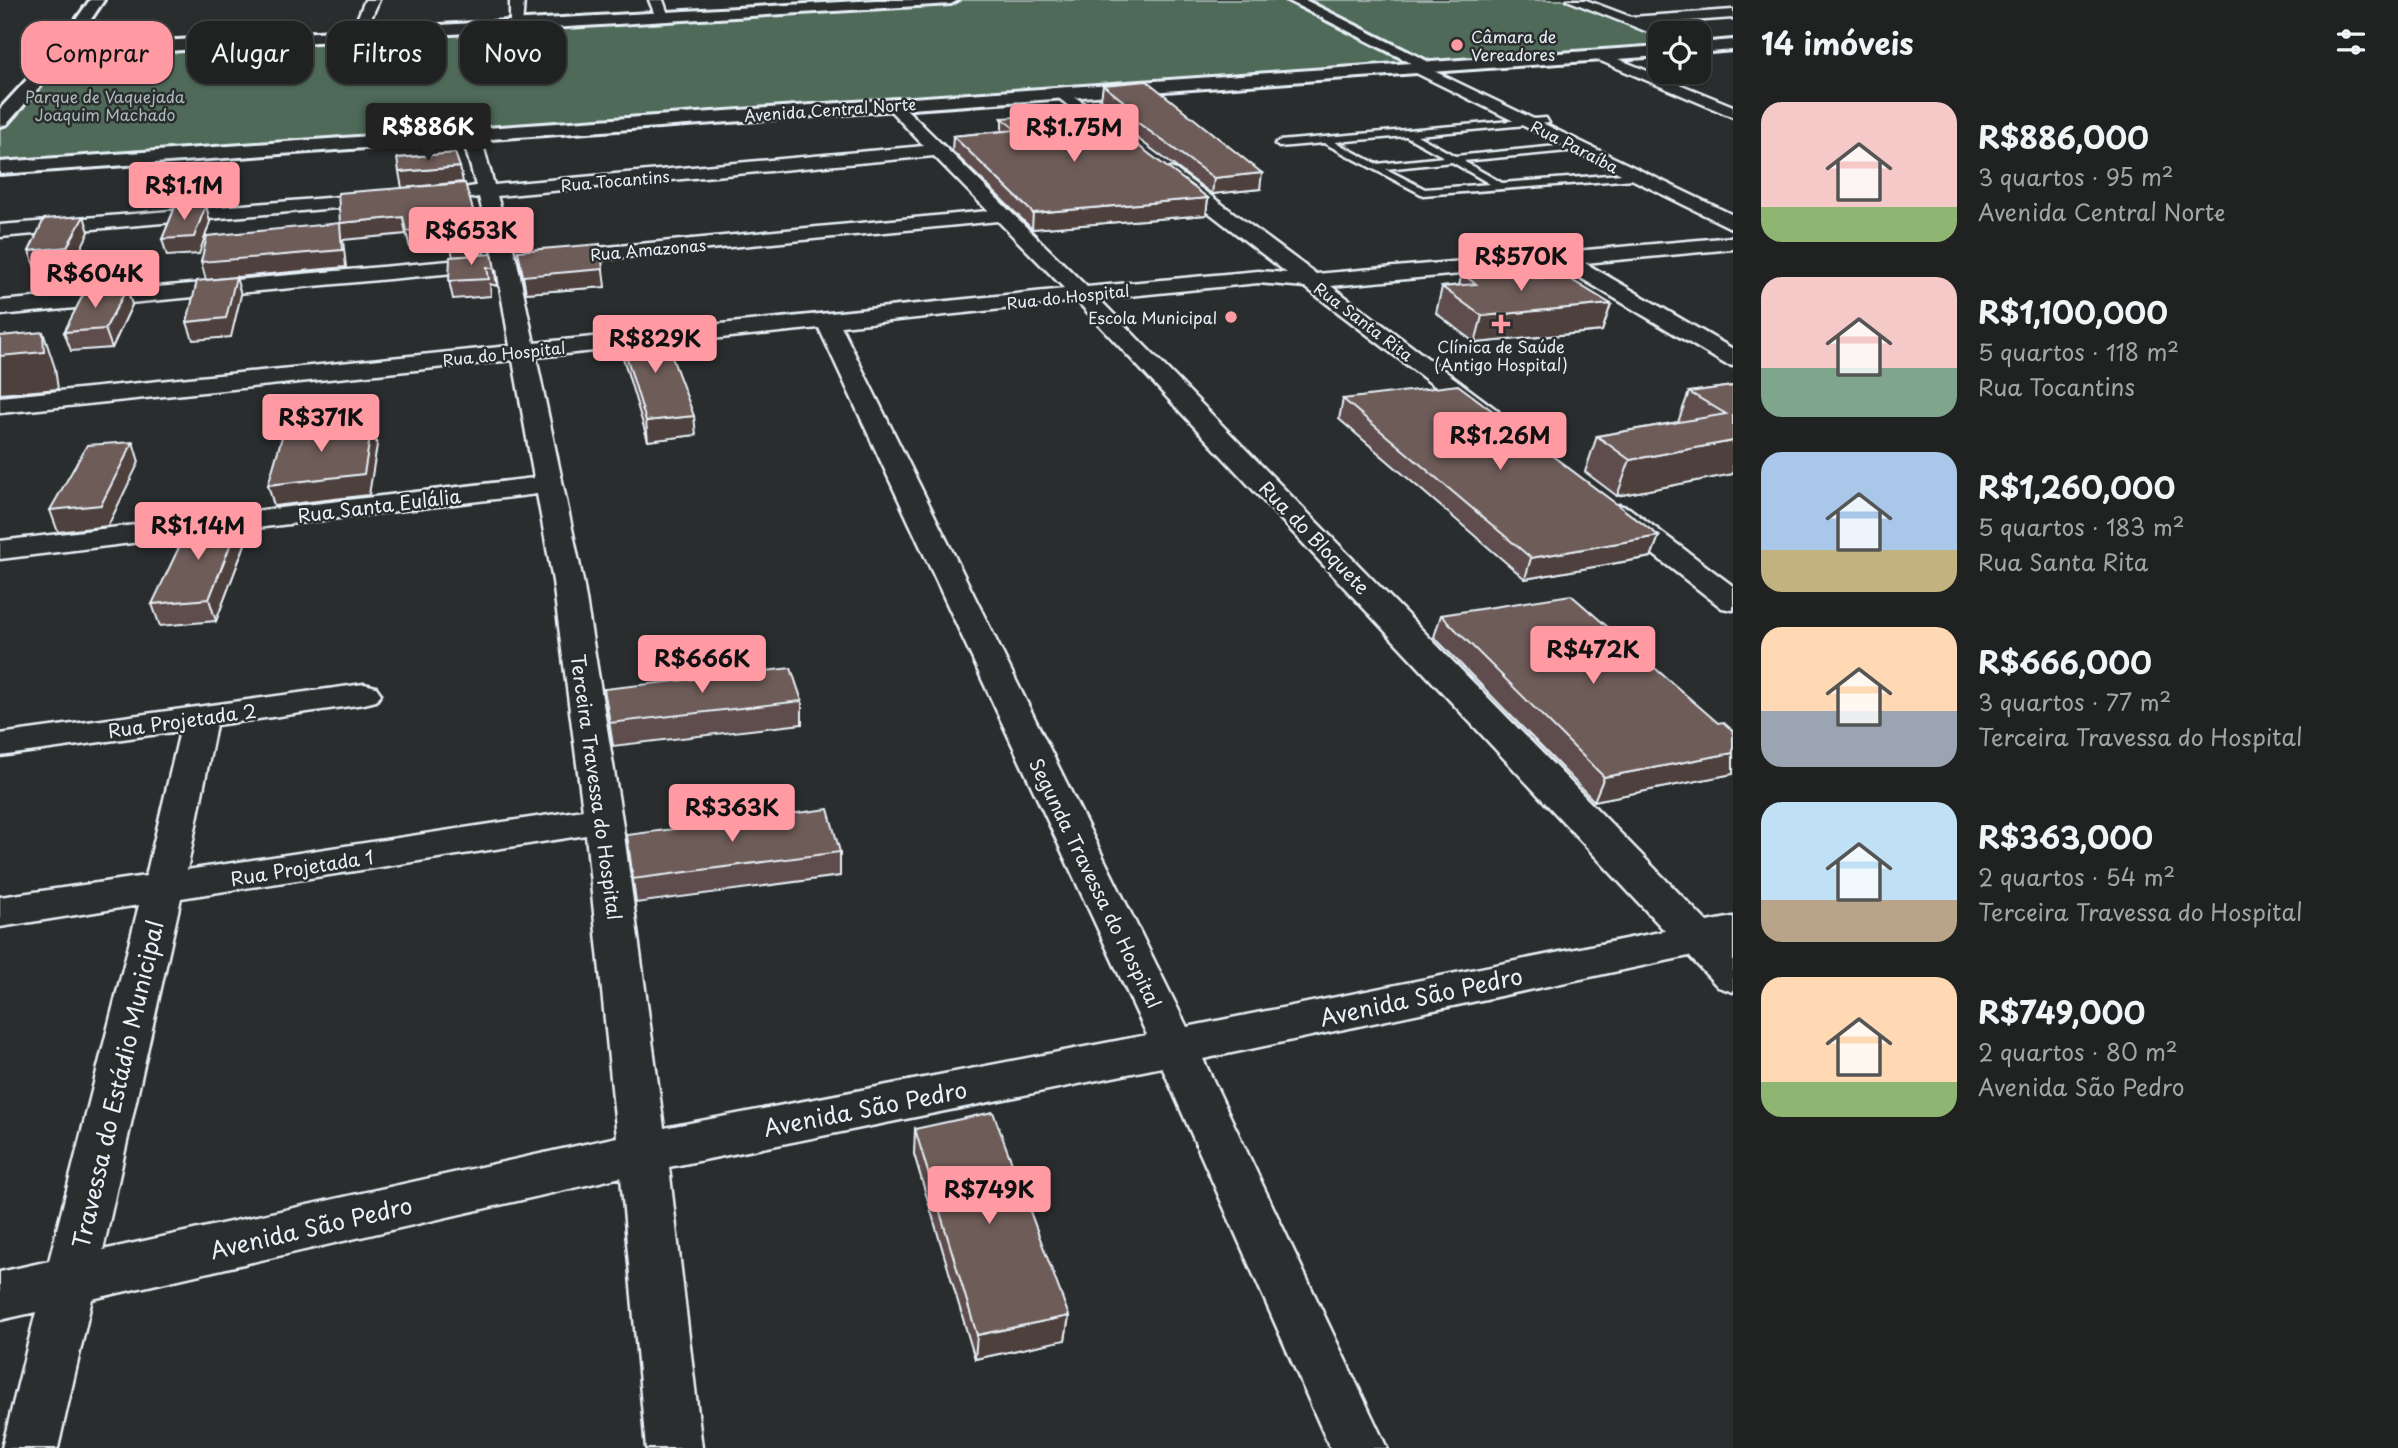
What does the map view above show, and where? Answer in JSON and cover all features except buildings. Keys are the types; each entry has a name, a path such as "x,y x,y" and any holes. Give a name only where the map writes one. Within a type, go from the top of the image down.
{"street":[{"path":"82,21 97,0"},
{"path":"363,21 372,0"},
{"path":"517,0 517,21"},
{"path":"656,0 662,17"},
{"path":"566,22 831,4 951,0"},
{"path":"1282,0 1424,67"},
{"path":"1293,0 1424,67"},
{"path":"1574,0 1648,28"},
{"path":"1631,21 1733,14"},
{"path":"173,45 327,36"},
{"path":"1711,47 1733,45"},
{"name":"Avenida Central Norte","path":"0,168 1648,52"},
{"path":"1601,56 1733,112"},
{"name":"Rua Paraíba","path":"1424,67 1733,211"},
{"path":"0,120 32,84"},
{"name":"Rua Santa Rita","path":"1062,93 1511,432"},
{"name":"Rua do Bloquete","path":"892,104 1716,935 1733,976"},
{"name":"Rua Paraíba","path":"1538,122 1578,147 1733,223"},
{"name":"Terceira Travessa do Hospital","path":"471,135 485,191 520,261 522,351 568,581 603,820 643,1152 674,1448"},
{"name":"Rua Tocantins","path":"443,195 937,150"},
{"path":"0,231 402,198"},
{"name":"Rua Amazonas","path":"0,308 1003,215"},
{"name":"Rua do Hospital","path":"1303,274 1733,229"},
{"name":"Rua do Hospital","path":"0,405 1258,277 1562,258 1733,243"},
{"path":"1562,258 1733,359"},
{"name":"Segunda Travessa do Hospital","path":"827,321 1175,1046 1359,1448"},
{"name":"Rua Santa Eulália","path":"0,550 550,484"},
{"path":"1600,500 1733,601"},
{"name":"Rua Projetada 2","path":"0,745 364,694"},
{"name":"Travessa do Estádio Municipal","path":"30,1448 163,889 200,719"},
{"name":"Rua Projetada 1","path":"0,912 603,820"},
{"name":"Avenida São Pedro","path":"0,1296 643,1152 1716,935"}],"lane":[{"path":"1279,144 1538,122"},
{"path":"1408,133 1502,187"},
{"path":"1325,140 1423,192 1635,176"},
{"path":"1375,167 1578,147"}],"green space":[{"name":"Parque de Vaquejada Joaquim Machado","path":"935,0 1575,0 1648,27 1648,51 0,168 0,120 32,84 173,84 173,45 187,45 187,84 313,84 313,37 327,36 327,84 446,84 446,29 460,28 460,84 566,84 566,22"}],"place":[{"name":"Câmara de Vereadores","path":"1457,45"},
{"name":"Escola Municipal","path":"1231,317"},
{"name":"Clínica de Saúde (Antigo Hospital)","path":"1501,324"}]}
